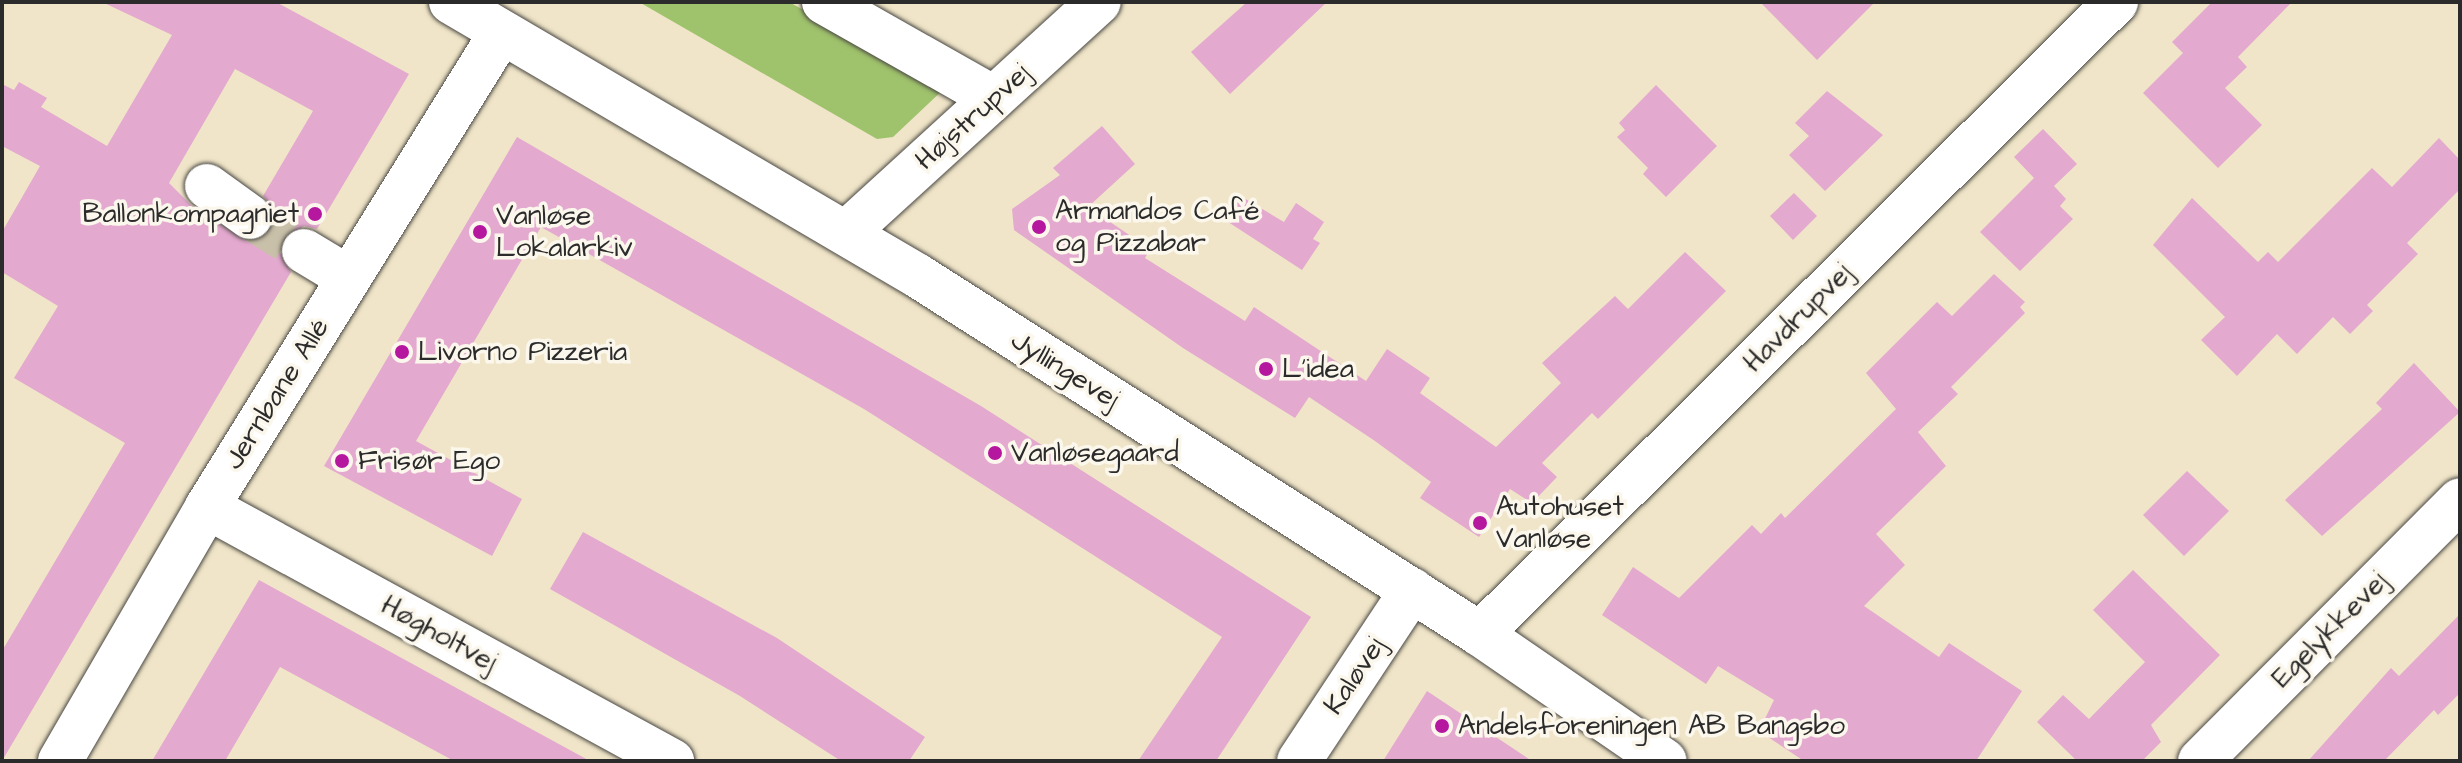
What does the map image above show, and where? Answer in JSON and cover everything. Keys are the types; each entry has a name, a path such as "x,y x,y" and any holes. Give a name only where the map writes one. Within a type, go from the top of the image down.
{"street":[{"name":"Jyllingevej","path":"451,2 847,232 1412,590 1665,761"},
{"path":"824,2 994,98"},
{"name":"Højstrupvej","path":"847,232 1099,2"},
{"name":"Havdrupvej","path":"1480,634 2116,2"},
{"name":"Jernbane Allé","path":"60,761 207,507 501,33"},
{"path":"207,186 250,217"},
{"path":"304,251 349,278"},
{"name":"Egelykkevej","path":"2200,761 2460,500"},
{"name":"Høgholtvej","path":"207,507 672,761"},
{"name":"Kaløvej","path":"1299,761 1412,590"}],"green space":[{"path":"639,2 789,2 945,88 893,137 877,139"}],"building":[{"path":"102,2 276,2 409,74 317,229 304,226 283,238 279,251 291,272 2,761 2,651 125,443 14,378 58,306 2,272 2,232 40,166 2,146 2,84 14,90 19,82 47,98 41,107 107,146 172,35","holes":["235,69 313,111 263,196 273,208 271,231 248,242 192,206 169,183"]},
{"path":"1247,2 1327,2 1230,94 1191,52"},
{"path":"1760,2 1875,2 1817,60"},
{"path":"2212,2 2292,2 2238,57 2247,67 2225,88 2262,125 2218,168 2143,93 2183,53 2172,42"},
{"path":"1656,85 1717,146 1666,197 1643,174 1648,168 1617,137 1625,130 1619,123"},
{"path":"1827,91 1883,135 1825,191 1789,155 1809,136 1795,123"},
{"path":"1102,126 1135,164 1088,207 1150,249 1145,258 1245,321 1254,307 1366,381 1387,349 1430,378 1420,393 1496,447 1561,383 1542,363 1615,296 1628,309 1685,252 1726,291 1598,419 1592,413 1542,463 1557,477 1532,503 1510,489 1479,537 1420,498 1431,482 1309,397 1295,418 1183,348 1014,230 1012,209 1060,175 1053,168"},
{"path":"2043,129 2077,164 2054,186 2066,199 2060,206 2073,219 2020,271 1980,232 2034,178 2014,157"},
{"name":"Vanløsegaard","path":"517,137 981,406 1311,617 1216,761 1138,761 1222,637 864,409 541,227 416,441 522,499 492,556 324,466"},
{"path":"2439,138 2460,160 2460,189 2407,243 2418,254 2367,305 2373,311 2350,334 2333,317 2297,354 2277,334 2237,376 2201,340 2225,317 2153,245 2192,198 2258,262 2268,252 2278,262 2372,168 2392,187"},
{"path":"1794,193 1817,216 1793,240 1770,216"},
{"path":"1237,194 1284,222 1296,203 1324,222 1313,239 1320,243 1302,270 1222,218"},
{"path":"1994,274 2025,302 2020,307 2025,313 1951,387 1958,394 1918,432 1946,466 1876,534 1905,565 1864,606 1939,657 1949,643 2022,691 1976,761 1804,761 1759,731 1774,700 1718,666 1706,684 1602,615 1633,567 1679,598 1752,525 1761,534 1781,513 1785,518 1896,409 1866,373 1937,302 1952,316"},
{"path":"2414,363 2460,412 2322,536 2285,500 2382,409 2376,403"},
{"path":"2187,471 2229,511 2184,556 2143,515"},
{"path":"583,532 777,638 925,737 909,761 841,761 740,696 550,589"},
{"path":"2133,570 2220,655 2151,725 2161,742 2142,761 2077,761 2037,722 2063,695 2089,719 2145,662 2093,610"},
{"path":"259,580 590,761 454,761 280,667 225,761 152,761"},
{"path":"2460,614 2460,693 2438,715 2434,710 2384,761 2308,761 2391,668 2399,676"},
{"name":"Andelsforeningen AB Bangsbo","path":"1427,691 1532,761 1383,761"}],"tunnel":[{"path":"250,217 304,251"}],"place":[{"name":"Ballonkompagniet","path":"315,214"},
{"name":"Armandos Café og Pizzabar","path":"1039,227"},
{"name":"Vanløse Lokalarkiv","path":"480,232"},
{"name":"Livorno Pizzeria","path":"402,352"},
{"name":"L'idea","path":"1266,369"},
{"name":"Vanløsegaard","path":"995,453"},
{"name":"Frisør Ego","path":"342,461"},
{"name":"Autohuset Vanløse","path":"1480,523"},
{"name":"Andelsforeningen AB Bangsbo","path":"1442,726"}]}
